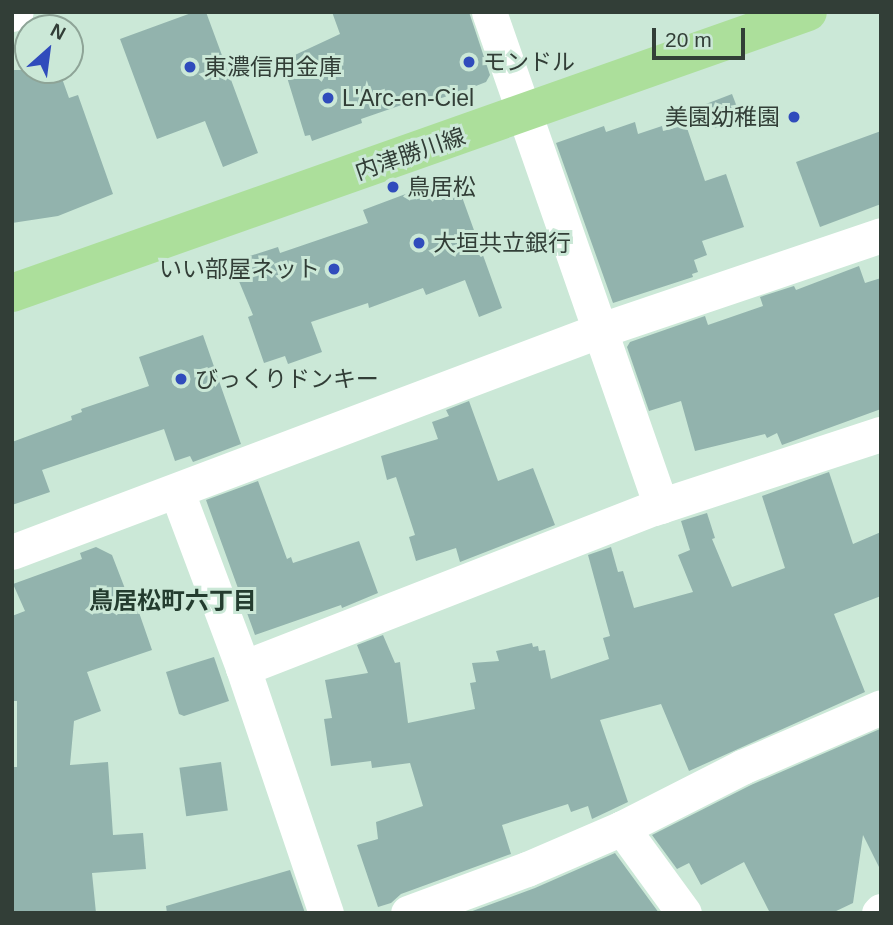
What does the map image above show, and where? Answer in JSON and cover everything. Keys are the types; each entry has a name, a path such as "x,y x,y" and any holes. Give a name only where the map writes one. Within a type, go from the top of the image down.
{"main road":[{"name":"内津勝川線","path":"12,293 808,12"}],"street":[{"path":"489,12 661,506"},
{"path":"12,552 598,331 881,235"},
{"path":"243,668 661,506 881,434"},
{"path":"177,492 243,668 326,913"},
{"path":"408,913 527,869 622,828 742,767 881,706"},
{"path":"622,828 684,913"}],"building":[{"path":"194,12 206,12 258,153 223,167 205,121 157,139 120,39"},
{"path":"332,12 469,12 490,75 486,82 458,93 418,105 416,100 361,119 362,123 312,141 310,135 305,136 282,61 340,34"},
{"path":"14,70 14,84 64,84 69,98 78,95 113,194 58,216 12,223"},
{"path":"732,94 741,118 715,128 706,104"},
{"path":"635,122 638,134 662,126 663,131 686,125 705,181 726,174 744,227 702,241 707,255 694,260 698,272 692,274 693,277 613,303 556,143 604,126 606,132"},
{"path":"881,131 881,204 820,227 796,162"},
{"path":"435,183 437,190 457,183 502,308 479,317 465,280 426,295 423,288 369,308 368,303 311,322 322,352 288,364 285,356 264,363 248,317 253,315 231,262 278,247 280,253 368,223 363,210"},
{"path":"859,266 865,283 881,278 881,409 782,445 777,433 767,438 765,434 695,451 681,401 649,411 627,347 630,342 705,316 708,325 763,306 760,297 794,286 796,290"},
{"path":"203,335 241,444 193,462 190,456 175,461 164,429 42,470 50,492 12,505 12,442 72,420 71,416 82,412 81,409 149,386 139,357"},
{"path":"469,401 498,481 533,468 555,525 460,562 456,548 416,561 409,537 415,535 396,477 387,480 381,456 438,439 432,422 449,416 446,410"},
{"path":"829,472 853,544 881,532 881,596 834,614 865,692 689,771 661,704 600,720 628,802 592,819 588,806 571,812 568,804 502,825 511,854 401,894 391,903 378,907 357,845 378,839 376,822 423,806 410,763 372,768 371,761 331,766 324,719 332,718 325,680 368,673 357,645 383,635 395,663 400,662 408,723 475,709 470,683 476,682 472,663 499,661 496,651 532,643 533,647 538,646 539,651 545,650 551,679 609,659 603,638 610,636 588,555 611,547 618,572 623,571 634,608 693,592 678,555 690,550 681,521 707,513 715,538 712,539 732,587 785,568 762,496"},
{"path":"258,481 287,559 291,557 293,563 359,541 378,593 342,608 341,605 255,635 206,500"},
{"path":"96,547 112,555 129,599 134,598 152,650 87,672 101,711 74,721 70,765 108,762 113,835 143,833 146,869 92,873 96,913 12,913 12,767 17,767 17,701 12,701 12,616 25,611 13,584 82,559 80,553"},
{"path":"214,657 229,701 184,716 179,714 166,672"},
{"path":"880,729 881,871 863,835 853,903 832,913 770,913 744,862 701,885 689,863 677,869 652,835 751,785"},
{"path":"221,762 228,811 186,816 179,768"},
{"path":"615,853 659,913 467,913 535,888"},
{"path":"290,870 305,913 167,913 166,906"}],"place":[{"name":"モンドル","path":"469,62"},
{"name":"東濃信用金庫","path":"190,67"},
{"name":"L'Arc-en-Ciel","path":"328,98"},
{"name":"美園幼稚園","path":"794,117"},
{"name":"鳥居松","path":"393,187"},
{"name":"大垣共立銀行","path":"419,243"},
{"name":"いい部屋ネット","path":"334,269"},
{"name":"びっくりドンキー","path":"181,379"}],"district":[{"name":"鳥居松町六丁目","path":"173,601"}]}
